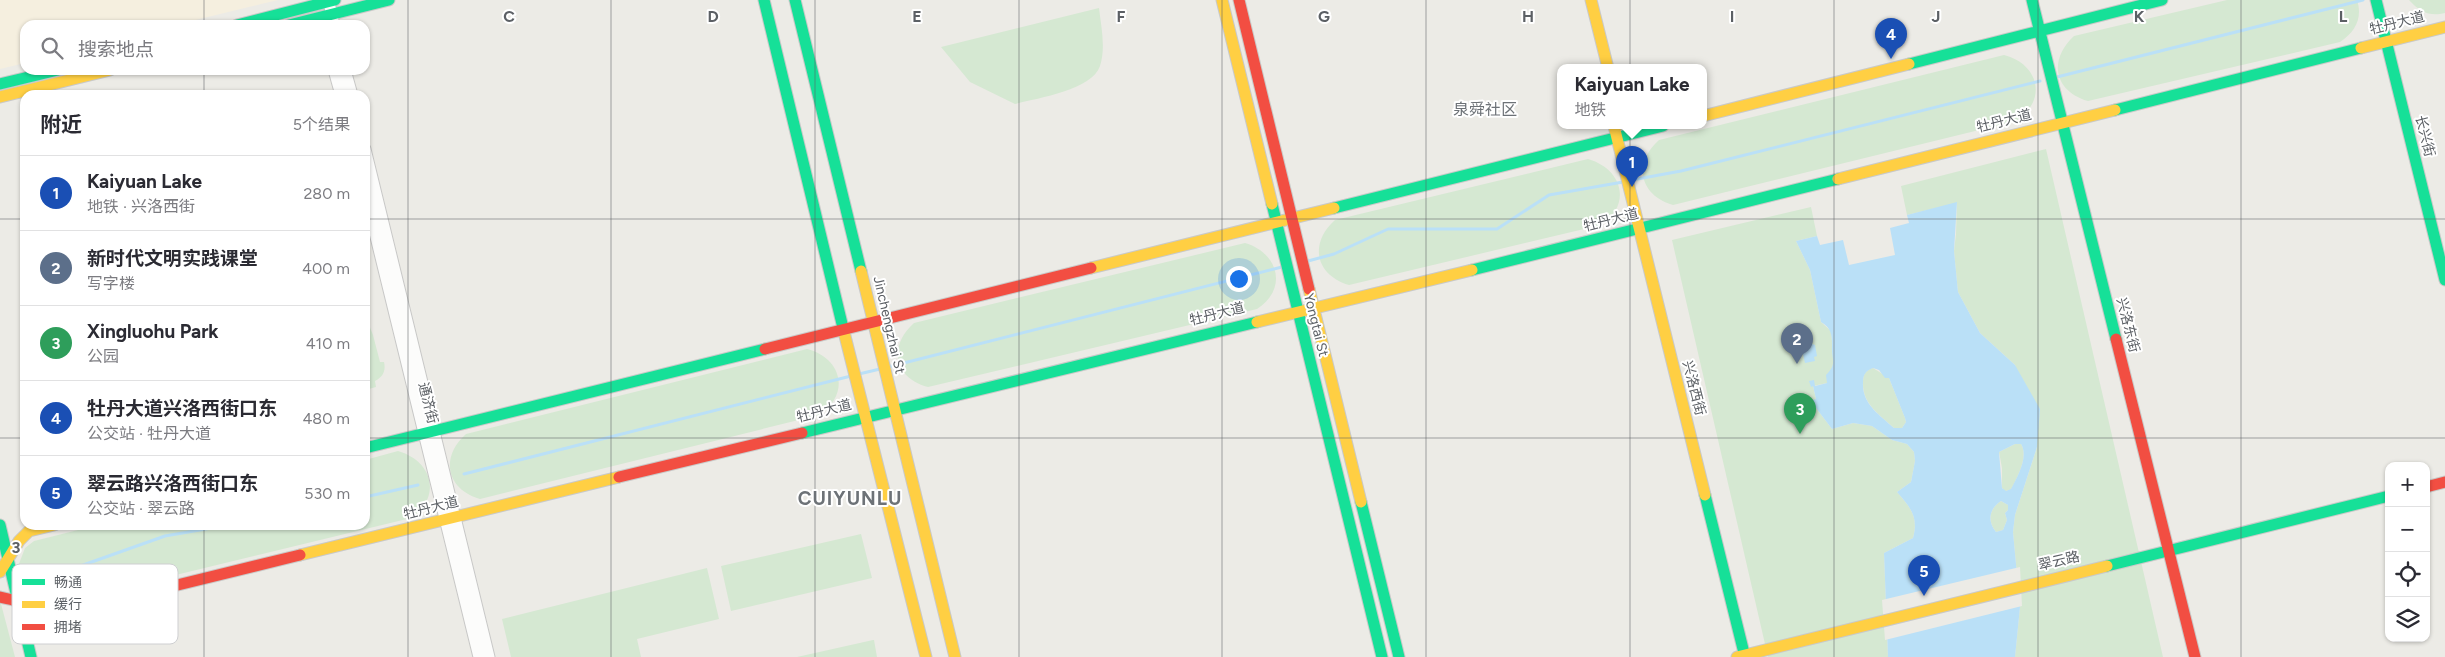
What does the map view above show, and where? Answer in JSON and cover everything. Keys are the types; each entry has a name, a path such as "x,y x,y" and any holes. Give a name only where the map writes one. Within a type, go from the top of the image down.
{"main road":[{"path":"328,20 390,0"},
{"path":"764,0 848,350 926,657"},
{"name":"Jinchengzhai St","path":"794,0 955,657"},
{"name":"Yongtai St","path":"1222,0 1382,657"},
{"name":"Yongtai St","path":"1239,0 1398,657"},
{"path":"1582,0 1599,64"},
{"path":"1591,0 1607,64"},
{"name":"兴洛东街","path":"2024,0 2036,31"},
{"name":"兴洛东街","path":"2032,0 2036,31 2058,123 2166,556 2195,657"},
{"path":"1707,115 2162,0"},
{"name":"长兴街","path":"2376,0 2391,40 2445,241"},
{"name":"长兴街","path":"2386,0 2391,40 2445,280"},
{"path":"256,20 325,1"},
{"name":"牡丹大道","path":"178,585 1297,310 1642,228 2445,27"},
{"path":"0,84 37,75"},
{"path":"29,90 90,75"},
{"path":"0,97 20,92"},
{"path":"370,447 1621,133 1645,129"},
{"name":"兴洛西街","path":"1621,133 1642,228 1747,656"},
{"path":"2430,486 2445,482"},
{"path":"2430,496 2445,493"},
{"name":"翠云路","path":"2166,556 2385,497"},
{"name":"翠云路","path":"1747,656 2166,556 2385,507"},
{"path":"0,525 2,567 12,612"},
{"path":"2,567 20,541 30,531 34,530"},
{"name":"兴洛东街","path":"2166,556 2187,657"},
{"name":"翠云路","path":"1779,657 1874,627"},
{"path":"19,644 22,657"},
{"path":"26,644 31,657"}],"street":[{"path":"325,1 328,20"},
{"path":"335,75 340,90"},
{"path":"346,75 351,90"},
{"name":"通济街","path":"370,171 450,519 479,657"},
{"name":"通济街","path":"370,210 430,432"},
{"name":"通济街","path":"450,519 489,657"}],"shaded area":[{"path":"0,0 278,0 196,20 20,20 20,64 0,69"}],"green space":[{"path":"2227,0 2357,0 2359,13 2354,29 2340,42 2088,101 2068,90 2058,74 2060,55 2074,36"},
{"path":"2409,0 2445,0 2445,13 2430,14 2417,8"},
{"path":"1099,8 1103,51 1100,66 1095,74 1076,87 1037,99 1015,104 970,82 941,47"},
{"path":"2004,55 2025,66 2032,74 2035,84 2033,103 2026,113 2016,121 1673,205 1653,194 1647,186 1643,168 1645,158 1651,149 1659,140"},
{"path":"2046,149 2163,657 2015,657 2020,607 2013,532 2015,515 2037,447 2015,365 1980,333 1958,292 1954,251 1957,203 1907,215 1901,186"},
{"path":"1588,159 1600,164 1609,171 1616,179 1619,188 1620,198 1617,208 1611,217 1601,225 1349,285 1329,274 1323,266 1319,248 1321,238 1335,220"},
{"path":"1811,207 1817,236 1796,241 1810,270 1821,322 1831,331 1834,362 1827,383 1813,386 1816,399 1813,404 1832,429 1853,423 1872,426 1892,440 1907,444 1914,452 1915,461 1911,482 1897,492 1906,503 1914,518 1915,531 1913,538 1884,553 1888,657 1768,657 1672,240"},
{"path":"1245,243 1257,248 1266,255 1272,263 1275,272 1276,282 1273,292 1267,301 1257,309 928,387 917,383 902,369 898,351 900,341 914,323"},
{"path":"370,328 380,362 384,362 385,368 382,376 375,381 376,387 370,389"},
{"path":"807,349 828,360 835,368 838,378 836,397 829,407 819,415 480,499 460,488 454,480 450,462 452,452 466,434"},
{"path":"1873,368 1889,378 1905,418 1906,422 1902,428 1894,428 1878,414 1865,397 1863,390 1864,375"},
{"path":"2015,444 2021,444 2024,455 2023,461 2011,490 2005,491 2002,488 2002,468 1999,452"},
{"path":"398,451 410,456 419,463 426,471 430,490 421,510 411,518 370,528 370,459"},
{"path":"2001,501 2008,505 2008,510 2005,513 2007,520 2003,530 1996,532 1990,519 1992,511"},
{"path":"78,530 362,530 178,574 178,564 19,564 25,548 34,541"},
{"path":"861,534 872,578 731,611 721,566"},
{"path":"707,568 719,619 637,639 641,657 511,657 502,619"},
{"path":"0,600 15,657 0,657"},
{"path":"873,640 877,657 797,657"}],"water":[{"path":"1957,202 1954,251 1958,292 1980,333 2015,365 2040,409 2037,447 2015,515 2013,532 2020,607 2015,657 1888,657 1884,553 1913,538 1915,531 1914,518 1906,503 1897,492 1911,482 1915,461 1914,452 1907,444 1892,440 1872,426 1853,423 1832,429 1812,400 1816,399 1813,386 1811,387 1809,381 1814,380 1815,386 1827,383 1826,375 1833,364 1832,338 1829,329 1821,322 1810,270 1796,241 1817,236 1820,245 1843,240 1849,265 1895,255 1890,228 1909,223 1907,215","holes":["1873,368 1879,370 1885,378 1889,378 1905,418 1906,422 1902,428 1894,428 1878,414 1865,397 1863,378 1866,372","2015,444 2021,444 2023,449 2024,455 2019,473 2011,489 2006,491 2002,488 1999,452","2001,501 2008,505 2008,510 2005,513 2007,520 2003,530 1996,532 1990,519 1992,511"]},
{"path":"1812,344 1815,345 1817,356 1814,357 1815,361 1805,363 1802,350"}],"pier":[{"path":"2020,567 2022,606 1885,640 1882,600"}],"waterway":[{"path":"2057,77 2363,0"},
{"path":"1632,180 1681,171 2040,81"},
{"path":"1308,261 1334,254 1388,229 1497,229 1549,195 1623,182"},
{"path":"888,367 1282,267"},
{"path":"859,374 880,369"},
{"path":"464,474 851,376"},
{"path":"370,496 418,485"},
{"path":"86,564 165,536 200,530"}],"traffic: fast":[{"path":"257,20 335,0"},
{"path":"309,20 389,0"},
{"path":"764,0 844,332"},
{"path":"795,0 861,271"},
{"path":"2032,0 2116,339"},
{"path":"1909,64 2162,0"},
{"path":"2376,0 2445,280"},
{"path":"2115,110 2361,48"},
{"path":"0,84 37,75"},
{"path":"1334,208 1651,129"},
{"path":"1472,270 1838,179"},
{"path":"1272,204 1382,657"},
{"path":"802,433 1257,322"},
{"path":"370,447 765,349"},
{"path":"1705,495 1745,657"},
{"path":"2107,566 2385,497"},
{"path":"1361,502 1399,657"},
{"path":"0,525 12,576"},
{"path":"28,644 31,657"}],"traffic: slow":[{"path":"1222,0 1272,204"},
{"path":"1591,0 1607,64"},
{"path":"2361,48 2445,27"},
{"path":"1707,115 1909,64"},
{"path":"29,90 90,75"},
{"path":"0,97 20,92"},
{"path":"1838,179 2115,110"},
{"path":"1615,129 1705,495"},
{"path":"1091,268 1334,208"},
{"path":"1257,322 1472,270"},
{"path":"861,271 955,657"},
{"path":"1309,289 1361,502"},
{"path":"844,332 926,657"},
{"path":"300,555 619,477"},
{"path":"0,572 19,541 29,531 33,530"},
{"path":"1737,657 2107,566"}],"traffic: jam":[{"path":"1239,0 1309,289"},
{"path":"765,349 1091,268"},
{"path":"2116,339 2195,657"},
{"path":"619,477 802,433"},
{"path":"2430,486 2445,482"},
{"path":"178,585 300,555"},
{"path":"0,597 12,600"}],"place":[{"name":"牡丹大道兴洛西街口东","path":"1891,59"},
{"name":"Kaiyuan Lake","path":"1632,187"},
{"name":"新时代文明实践课堂","path":"1797,364"},
{"name":"Xingluohu Park","path":"1800,434"},
{"name":"翠云路兴洛西街口东","path":"1924,596"}],"district":[{"name":"泉舜社区","path":"1485,109"},
{"name":"CUIYUNLU","path":"850,498"}]}
